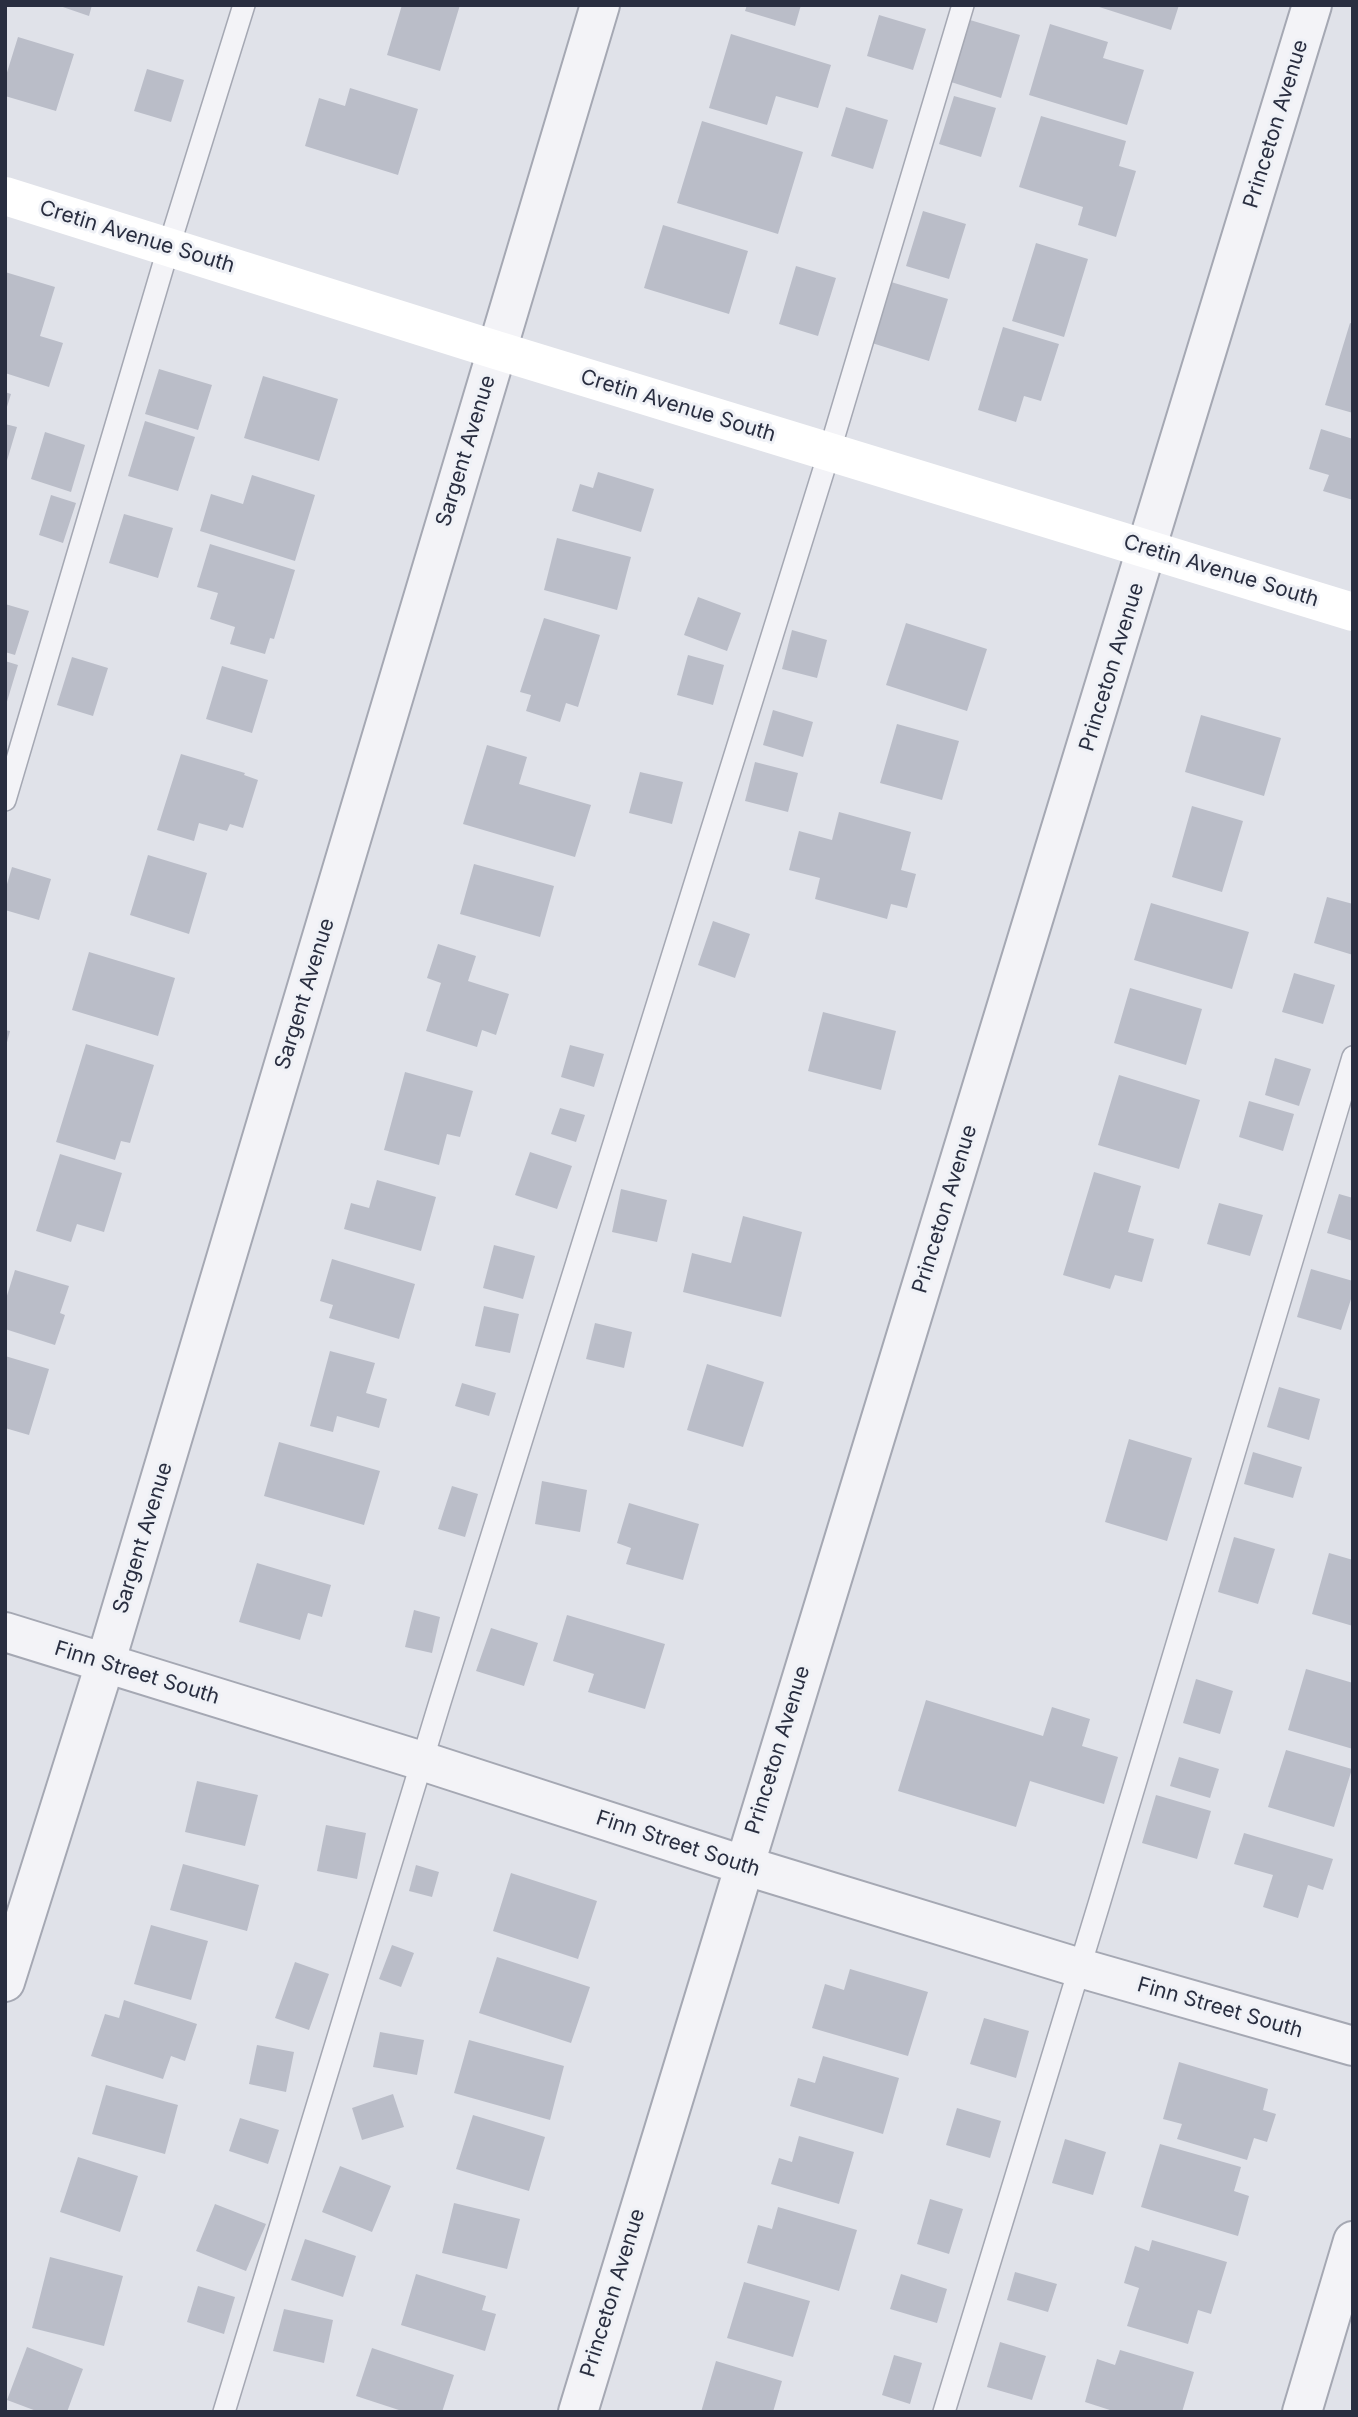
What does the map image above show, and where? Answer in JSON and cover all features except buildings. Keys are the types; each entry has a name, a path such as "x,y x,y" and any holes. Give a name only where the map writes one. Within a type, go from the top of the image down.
{"main road":[{"name":"Cretin Avenue South","path":"5,196 829,453 1353,612"}],"street":[{"name":"Sargent Avenue","path":"5,1982 105,1664 600,5"},
{"name":"Princeton Avenue","path":"578,2412 743,1865 1149,549 1312,5"},
{"name":"Finn Street South","path":"5,1632 422,1761 743,1865 1080,1968 1353,2046"},
{"path":"1302,2412 1353,2242"}],"lane":[{"path":"5,800 169,246 244,5"},
{"path":"224,2412 422,1761 829,453 963,5"},
{"path":"944,2412 1353,1057"}]}
